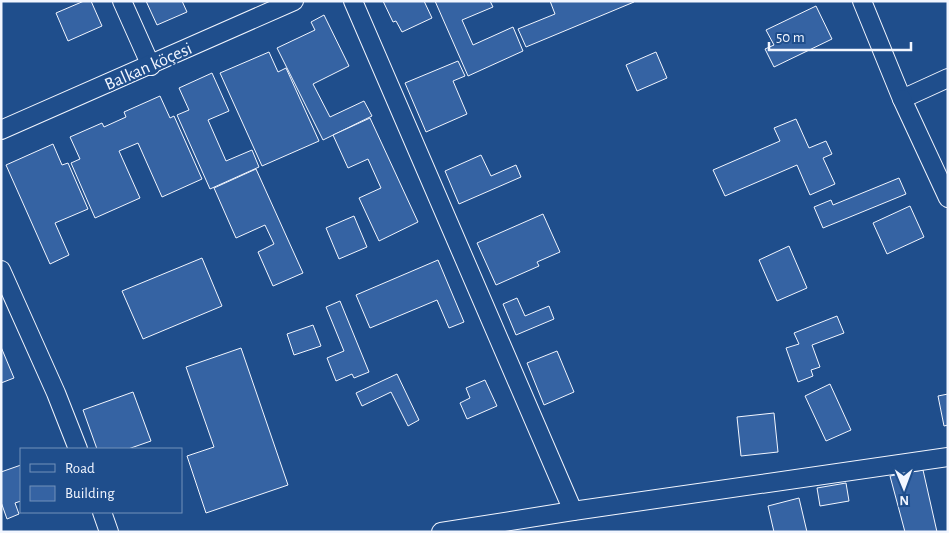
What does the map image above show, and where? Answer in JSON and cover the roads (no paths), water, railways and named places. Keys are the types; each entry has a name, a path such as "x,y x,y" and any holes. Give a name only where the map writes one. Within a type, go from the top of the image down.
{"street":[{"path":"122,1 151,66"},
{"name":"Balkan köçesi","path":"1,130 151,66 294,1"},
{"path":"354,1 573,511"},
{"path":"862,1 902,99 948,198"},
{"path":"902,99 948,78"},
{"path":"1,270 56,394 78,448"},
{"path":"441,532 948,457"},
{"path":"102,513 110,532"}]}
